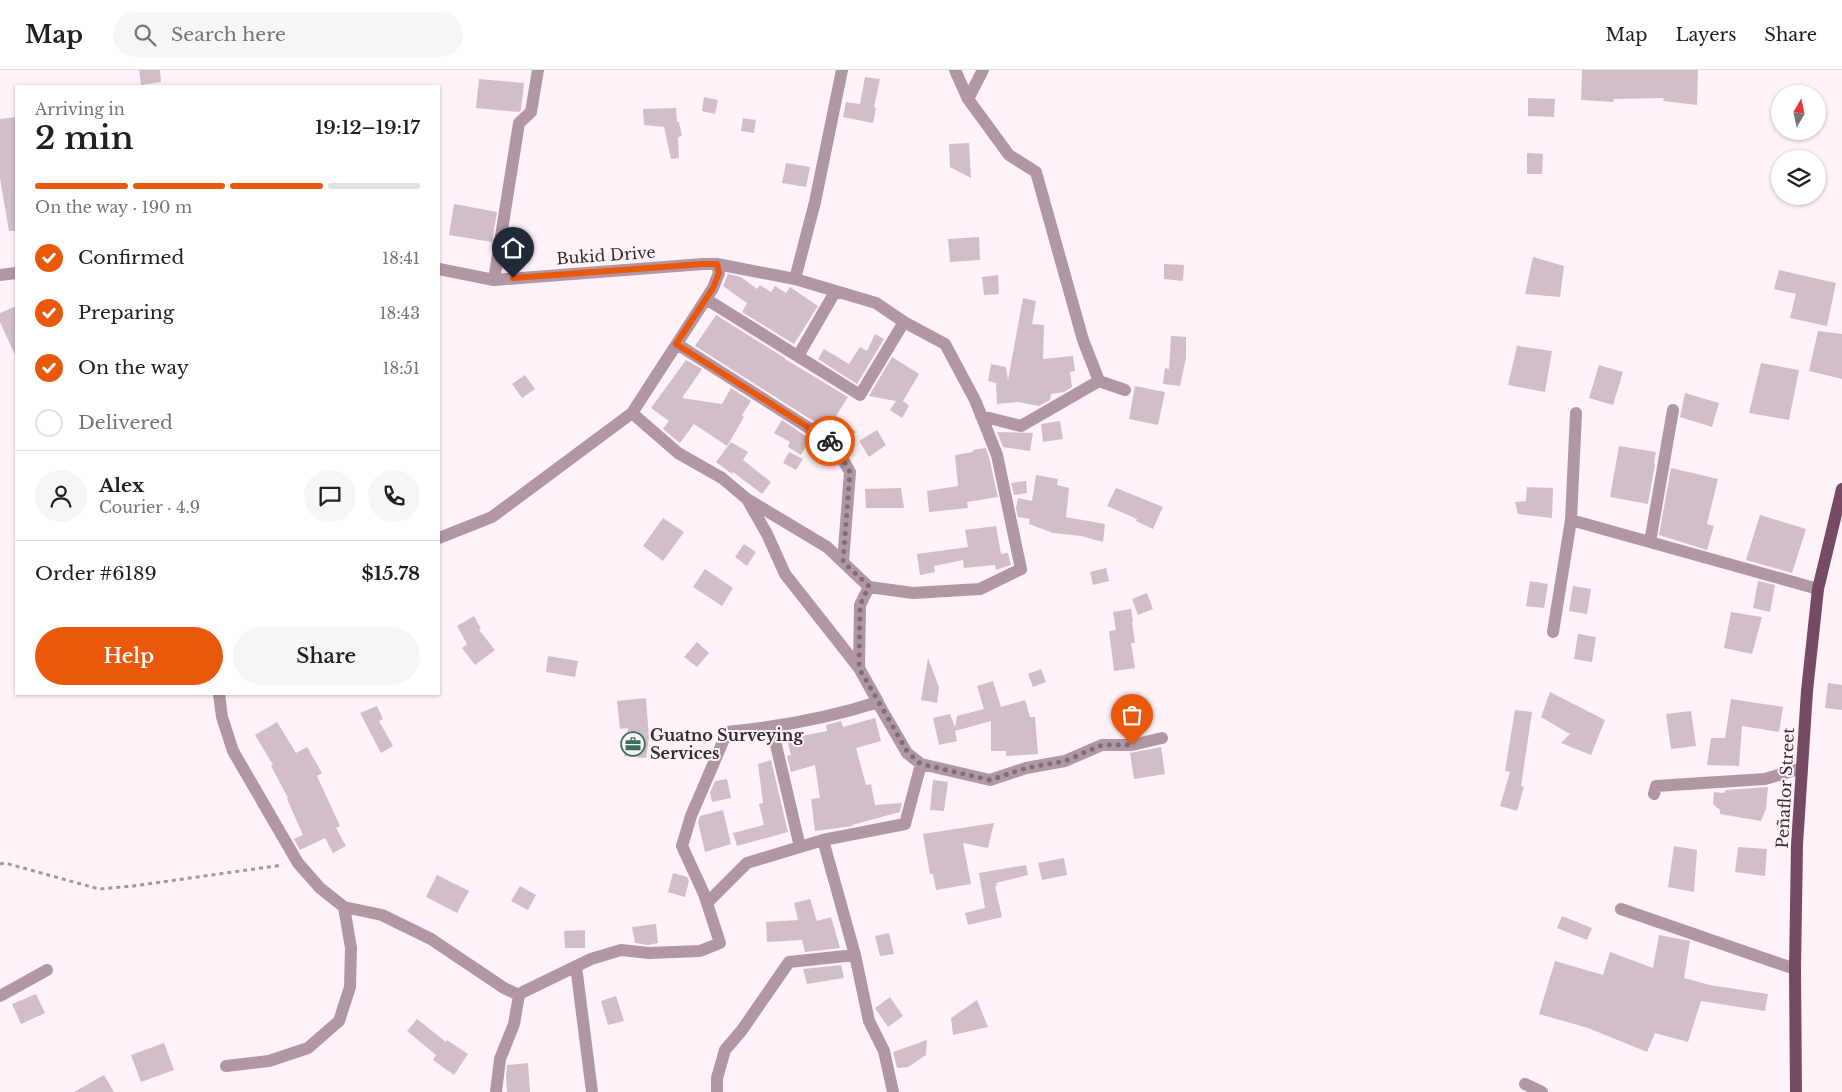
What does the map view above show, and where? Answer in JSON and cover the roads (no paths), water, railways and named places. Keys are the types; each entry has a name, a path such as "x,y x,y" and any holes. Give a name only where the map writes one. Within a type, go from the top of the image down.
{"main road":[{"name":"Peñaflor Street","path":"1796,1092 1797,845 1807,691 1818,589 1842,489"}],"street":[{"path":"494,280 519,123 531,112 538,70"},
{"path":"794,280 815,202 842,70"},
{"path":"955,70 968,99 1008,155 1036,172 1083,340 1100,381 1126,390"},
{"path":"968,99 983,70"},
{"path":"440,538 492,517 632,413 706,299 719,273 717,264"},
{"name":"Bukid Drive","path":"440,269 494,280 717,264 794,280 876,303 904,322 945,344 982,416 997,455 1021,569 980,589 913,593 869,586"},
{"path":"0,275 15,273"},
{"path":"798,356 835,292"},
{"path":"706,299 860,395 904,322"},
{"path":"676,344 834,444 850,472 843,562"},
{"path":"982,416 1021,426 1100,381"},
{"path":"1650,542 1674,410"},
{"path":"632,413 678,453 722,478 747,500 827,547 869,586 860,605 859,668"},
{"path":"1553,632 1571,520 1576,413"},
{"path":"496,1092 500,1059 514,1024 519,995 523,992 591,959 621,950 649,953 700,951 720,943 707,903 682,846 691,816 726,732 772,728 848,712 878,702 859,668 785,574 767,534 747,500"},
{"path":"1571,520 1818,589"},
{"path":"220,695 222,717 233,751 298,863 320,888 344,907 382,916 432,939 504,988 519,995"},
{"path":"875,698 908,753 921,764 990,780 1026,768 1065,761 1102,745 1132,745 1162,738"},
{"path":"772,728 800,847"},
{"path":"707,903 747,863 823,840 905,824 921,764"},
{"path":"1654,794 1656,786 1765,778 1802,768"},
{"path":"823,840 855,955 869,1021 884,1051 893,1092"},
{"path":"226,1066 269,1061 308,1048 339,1022 350,987 351,948 344,907"},
{"path":"1621,909 1795,969"},
{"path":"717,1092 717,1078 725,1050 742,1030 788,962 855,955"},
{"path":"576,966 592,1092"},
{"path":"0,996 47,970"},
{"path":"1525,1084 1542,1092"}],"place":[{"name":"Guatno Surveying Services","path":"633,744"}]}
